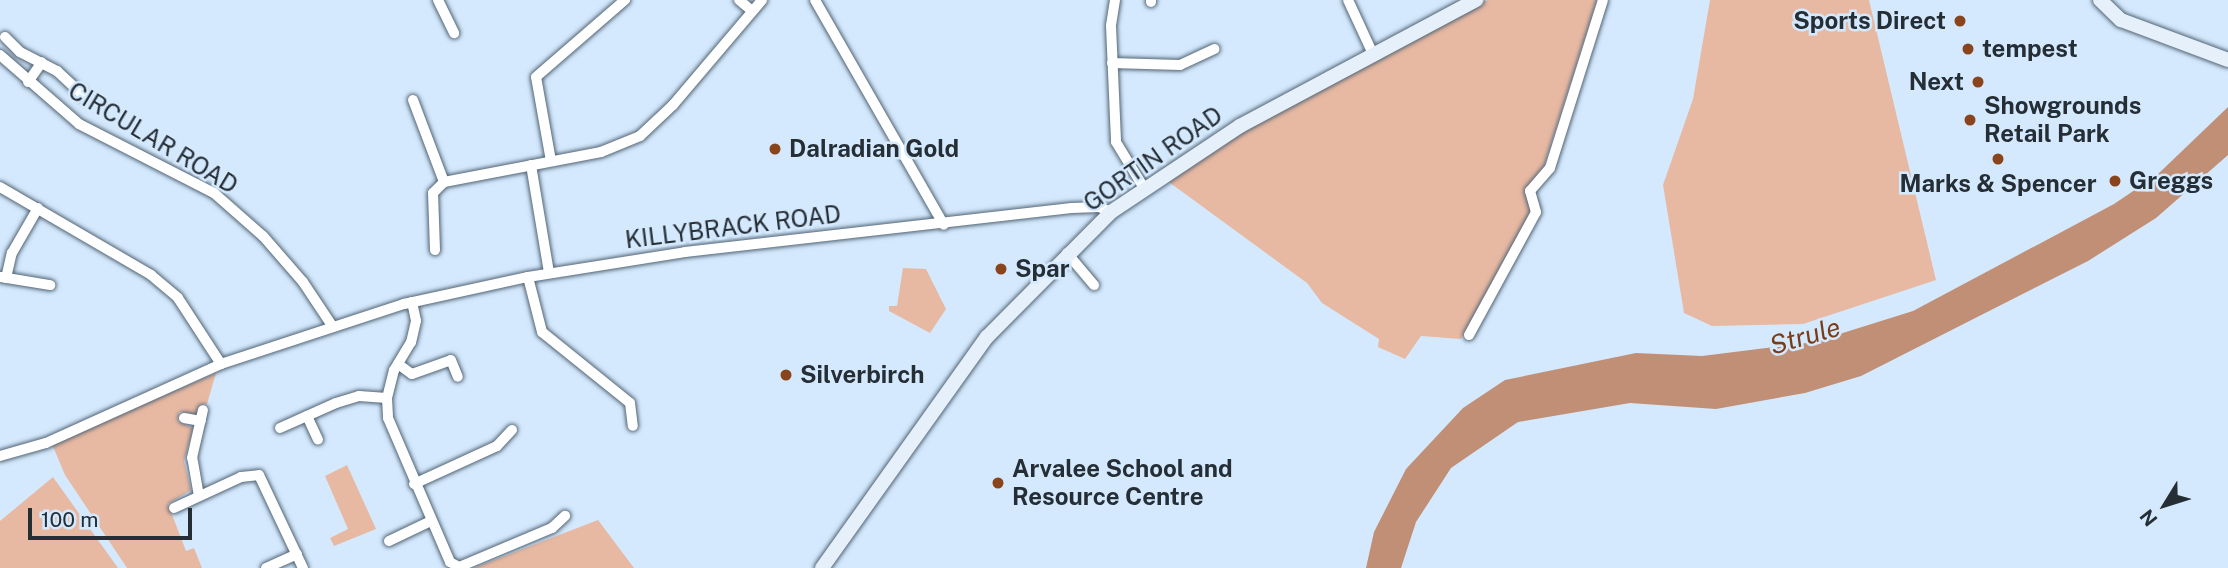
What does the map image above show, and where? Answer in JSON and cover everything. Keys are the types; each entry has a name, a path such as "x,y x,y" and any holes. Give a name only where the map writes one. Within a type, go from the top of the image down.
{"main road":[{"name":"GORTIN ROAD","path":"822,568 962,368 1067,253 1111,212 1240,126 1476,0"},
{"path":"2100,0 2122,20 2228,60"}],"street":[{"path":"438,0 454,33"},
{"path":"551,161 536,77 625,0"},
{"path":"739,0 752,11"},
{"path":"435,250 433,193 443,182 601,152 640,136 673,105 762,0"},
{"path":"815,0 944,225"},
{"path":"1115,0 1112,63 1116,142 1144,188"},
{"path":"1348,0 1373,54"},
{"path":"1469,335 1523,243 1536,212 1530,191 1550,168 1603,0"},
{"path":"5,37 20,52 42,62 86,98"},
{"path":"1112,63 1180,65 1215,49"},
{"name":"CIRCULAR ROAD","path":"0,55 79,124 214,194 263,236 303,282 333,327"},
{"path":"28,82 42,62"},
{"path":"413,100 443,182"},
{"path":"531,165 549,273"},
{"path":"0,187 160,282 178,298 221,364"},
{"name":"KILLYBRACK ROAD","path":"0,456 46,443 221,364 412,302 549,273 685,252 944,225 1072,208 1099,207 1111,212"},
{"path":"38,208 12,253 3,277 50,285"},
{"path":"1067,253 1094,285"},
{"path":"528,277 542,332 630,403 633,426"},
{"path":"412,302 416,321 411,342 398,363 387,398 394,439 450,562 459,567 552,528 565,516"},
{"path":"398,363 412,374 451,360 458,377"},
{"path":"280,428 359,396 387,398"},
{"path":"199,496 192,458 203,410"},
{"path":"307,416 318,440"},
{"path":"184,418 201,421"},
{"path":"415,484 497,446 512,430"},
{"path":"174,508 241,477 259,475 303,568"},
{"path":"390,541 431,521"},
{"path":"266,568 297,554"}],"shaded area":[{"path":"1488,0 1597,0 1544,166 1525,191 1531,212 1461,339 1421,336 1405,359 1378,347 1379,339 1322,303 1307,283 1162,177 1427,24"},
{"path":"1710,0 1869,0 1936,280 1803,324 1712,326 1684,313 1663,185 1693,99"},
{"path":"2228,107 2228,155 2156,218 2088,261 1861,376 1805,393 1716,409 1630,403 1518,422 1451,468 1416,522 1401,568 1366,568 1374,532 1406,469 1463,408 1505,380 1636,353 1702,356 1814,342 1913,311 2114,204 2157,175"},
{"path":"903,268 926,269 946,309 930,333 889,311 889,306 897,306"},
{"path":"216,373 207,404 200,405 196,415 179,412 178,421 193,428 184,461 191,490 168,504 186,551 194,548 202,568 127,568 65,475 52,444"},
{"path":"347,465 376,529 334,546 330,538 348,529 325,476"},
{"path":"53,477 118,568 0,568 0,521"},
{"path":"598,520 634,568 474,568"}],"place":[{"name":"Sports Direct","path":"1960,21"},
{"name":"tempest","path":"1968,49"},
{"name":"Next","path":"1978,82"},
{"name":"Showgrounds Retail Park","path":"1970,120"},
{"name":"Dalradian Gold","path":"775,149"},
{"name":"Marks & Spencer","path":"1998,159"},
{"name":"Greggs","path":"2115,181"},
{"name":"Spar","path":"1001,269"},
{"name":"Silverbirch","path":"786,375"},
{"name":"Arvalee School and Resource Centre","path":"998,483"}],"water label":[{"name":"Strule","path":"1805,336"}]}
